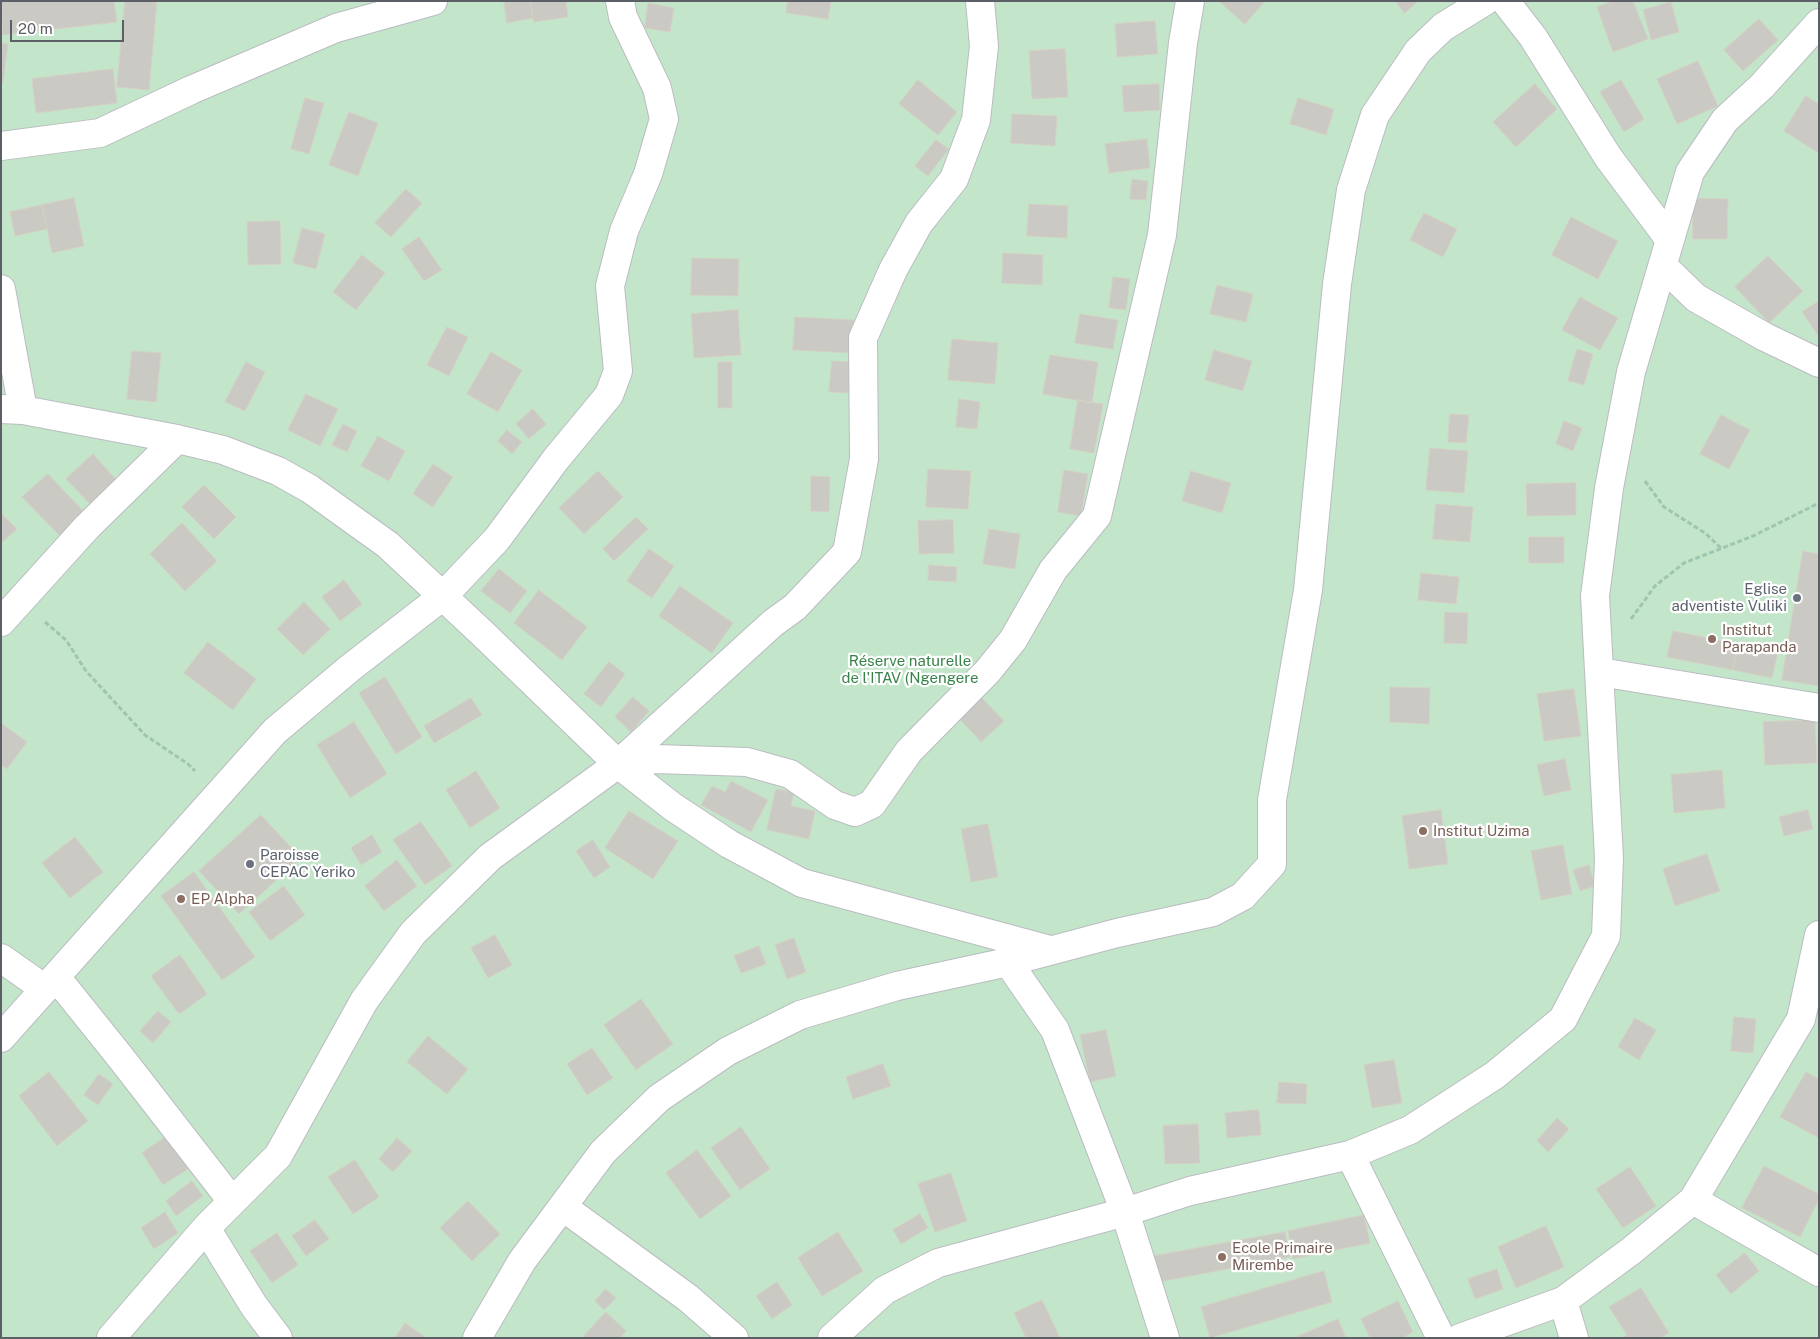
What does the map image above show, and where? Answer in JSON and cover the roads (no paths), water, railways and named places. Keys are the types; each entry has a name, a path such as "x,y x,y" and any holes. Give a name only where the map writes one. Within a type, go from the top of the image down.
{"street":[{"path":"1,146 100,133 191,90 336,28 433,1"},
{"path":"1,1038 274,731 350,668 443,596 498,539 556,460 609,395 618,371 610,286 624,231 648,174 664,119 657,88 623,18 620,1"},
{"path":"111,1338 206,1228 278,1156 364,1001 413,933 490,857 618,764 773,623 795,607 847,552 864,458 863,338 893,270 919,223 954,179 976,120 984,46 980,1"},
{"path":"618,764 656,759 746,762 790,774 835,805 855,812 872,804 909,751 987,672 1013,640 1054,570 1097,516 1162,234 1183,43 1190,1"},
{"path":"477,1338 522,1261 604,1152 659,1098 728,1052 800,1015 897,986 1008,962 1117,933 1213,912 1243,896 1272,864 1272,800 1308,590 1337,284 1350,190 1375,115 1418,50 1443,27 1485,1"},
{"path":"1506,1 1533,37 1666,253 1696,298 1765,337 1819,363"},
{"path":"832,1338 885,1290 938,1263 1125,1212 1190,1191 1350,1155 1410,1130 1495,1075 1563,1019 1606,936 1609,858 1595,596 1609,488 1631,372 1690,172 1725,120 1762,86 1819,23"},
{"path":"1,289 12,410 177,438 223,450 278,471 310,489 388,545 618,764 673,807 729,844 802,883 1052,950"},
{"path":"9,613 87,527 177,438"},
{"path":"1600,672 1819,708"},
{"path":"1460,1338 1563,1301 1631,1251 1693,1200 1801,1019 1819,935"},
{"path":"1,958 50,983 121,1058 232,1201"},
{"path":"1008,962 1055,1030 1125,1212 1165,1338"},
{"path":"1350,1155 1442,1338"},
{"path":"1693,1200 1819,1272"},
{"path":"563,1207 688,1298 734,1338"},
{"path":"206,1228 254,1306 278,1338"},
{"path":"1563,1301 1574,1338"}],"place":[{"name":"Eglise adventiste Vuliki","path":"1797,598"},
{"name":"Institut Parapanda","path":"1712,639"},
{"name":"Institut Uzima","path":"1423,831"},
{"name":"Paroisse CEPAC Yeriko","path":"250,864"},
{"name":"EP Alpha","path":"181,899"},
{"name":"Ecole Primaire Mirembe","path":"1222,1257"}],"park label":[{"name":"Réserve naturelle de l'ITAV (Ngengere","path":"910,670"}]}
